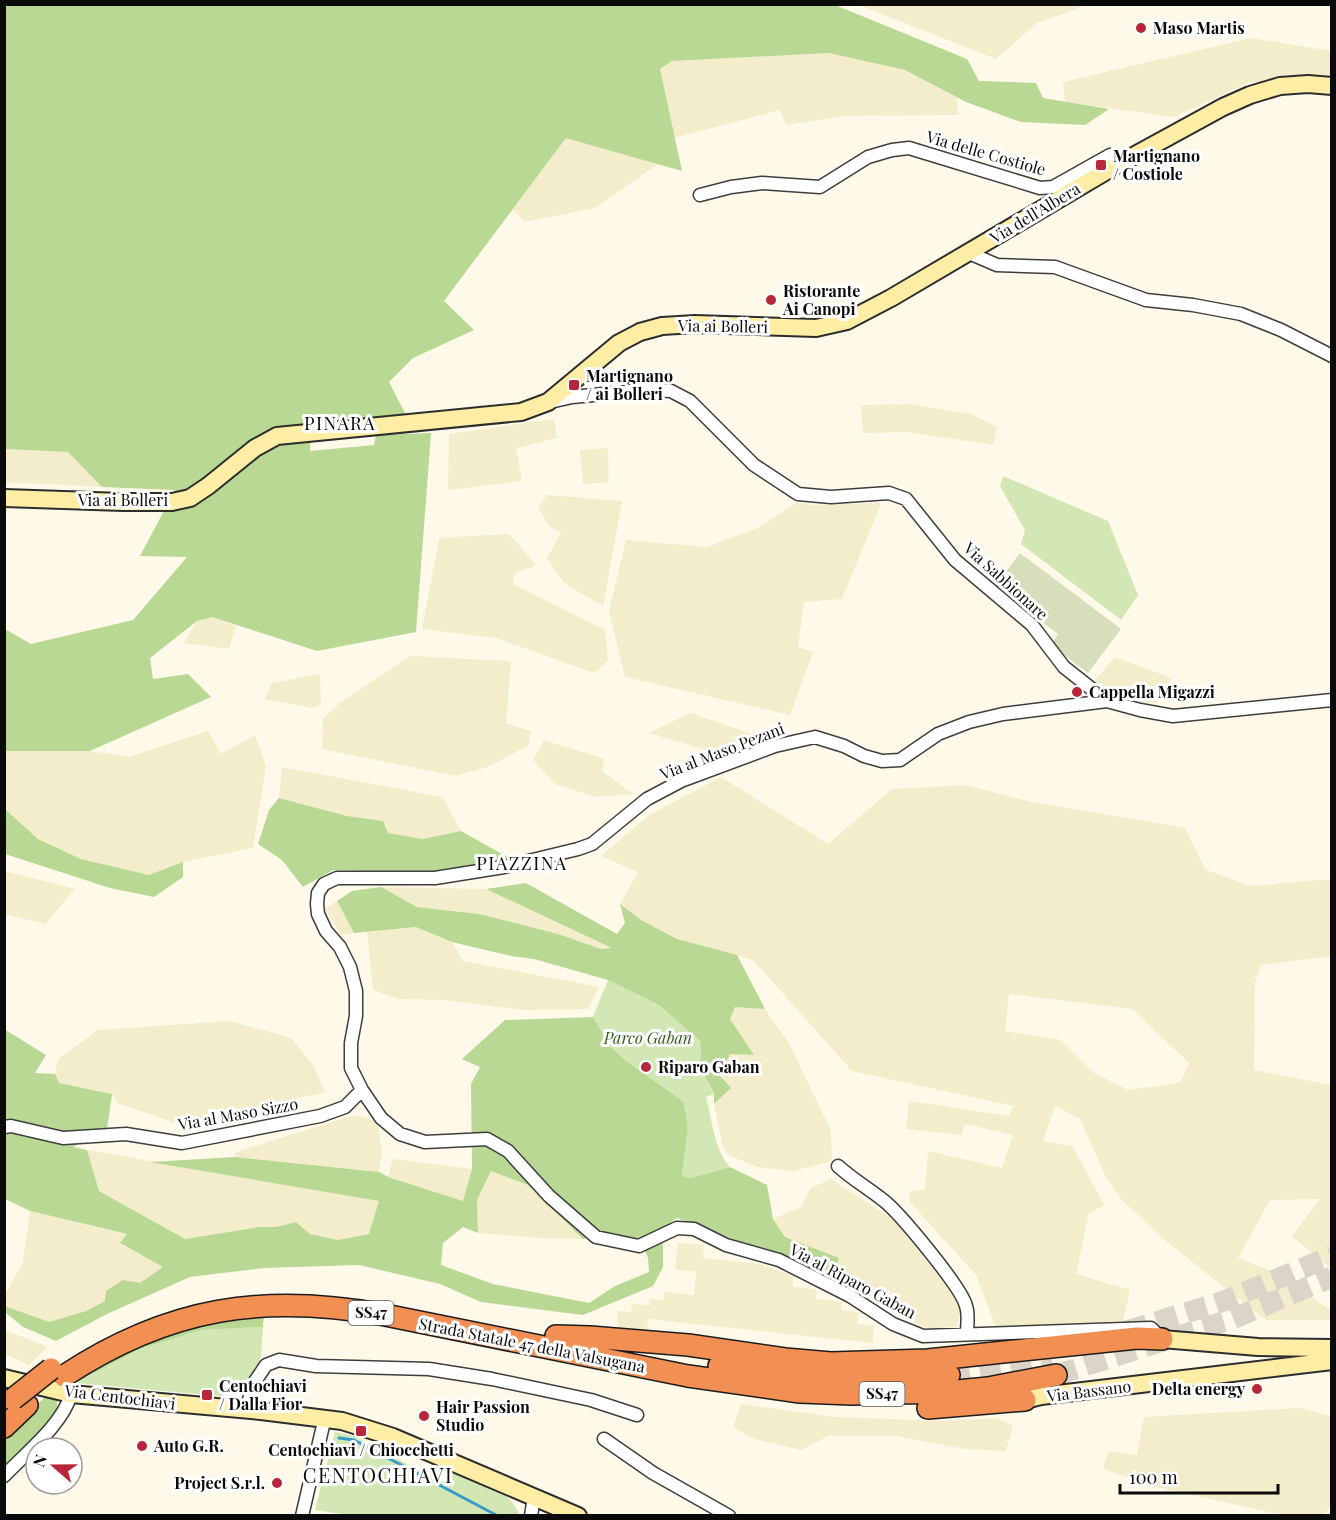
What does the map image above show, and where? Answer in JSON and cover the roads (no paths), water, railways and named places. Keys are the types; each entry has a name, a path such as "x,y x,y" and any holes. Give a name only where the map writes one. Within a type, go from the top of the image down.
{"highway":[{"name":"Strada Statale 47 della Valsugana","path":"62,1379 77,1350 107,1333 155,1313 195,1302 234,1295 276,1292 310,1292 382,1301 650,1356 792,1376 874,1380 949,1375"},
{"name":"Strada Statale 47 della Valsugana","path":"4,1427 15,1404 62,1379 110,1347 157,1327 195,1315 234,1308 310,1305 344,1308 688,1376 800,1392 852,1394 947,1392 988,1388 1056,1375"},
{"path":"556,1336 688,1345 831,1363 928,1360 1137,1338 1162,1340"},
{"path":"688,1376 722,1389 842,1405 930,1408 1025,1400"}],"street":[{"name":"Via dell'Albera","path":"969,252 1115,166 1222,107 1280,86 1308,84 1332,86"},
{"name":"Via delle Costiole","path":"700,195 731,187 762,183 820,187 868,157 909,148 1040,188 1053,187 1110,155 1115,166"},
{"path":"969,252 997,265 1055,267 1146,300 1193,305 1241,314 1278,329 1332,356"},
{"name":"Via ai Bolleri","path":"4,498 172,502 190,498 255,448 277,436 521,412 549,402 619,343 640,332 662,326 695,324 816,328 847,321 969,252"},
{"name":"Via Sabbionare","path":"549,402 572,397 646,390 671,391 690,401 754,465 798,494 831,497 889,493 906,499 955,560 1032,625 1064,667 1107,701 1173,716 1332,700"},
{"name":"Via al Maso Pezani","path":"362,1090 351,1068 356,991 350,967 340,947 326,931 318,914 318,893 324,884 337,878 435,878 471,873 578,849 592,844 647,799 681,782 775,746 815,737 882,761 900,760 938,734 969,722 1003,714 1107,701"},
{"name":"Via al Maso Sizzo","path":"4,1127 10,1126 63,1138 126,1134 182,1143 320,1116 345,1107 362,1090"},
{"name":"Via al Riparo Gaban","path":"362,1090 381,1118 400,1134 425,1142 487,1139 508,1151 549,1196 596,1237 639,1246 677,1228 694,1229 726,1245 779,1260 850,1296 892,1324 923,1336 1151,1328 1162,1340"},
{"path":"838,1166 884,1201 915,1234 961,1293 967,1308 967,1334"},
{"path":"1162,1340 1258,1347 1332,1348"},
{"path":"246,1410 254,1383 266,1365 279,1360 316,1366 429,1369 492,1379 591,1400 637,1415"},
{"name":"Via Bassano","path":"1025,1400 1041,1396 1332,1361"},
{"name":"Via Centochiavi","path":"4,1378 62,1379 246,1410 325,1417 393,1437 578,1515"},
{"path":"4,1476 60,1418 69,1403 62,1379"},
{"path":"302,1515 325,1417"},
{"path":"604,1439 653,1473 729,1515"},
{"path":"531,1515 534,1497"}],"waterway":[{"path":"339,1438 354,1440 498,1516"}],"tunnel":[{"path":"1127,1331 1224,1301 1332,1256"},
{"path":"1056,1375 1232,1319 1332,1277"},
{"path":"949,1375 1051,1355"}],"place":[{"name":"Maso Martis","path":"1141,28"},
{"name":"Martignano / Costiole","path":"1101,165"},
{"name":"Ristorante Ai Canopi","path":"771,300"},
{"name":"Martignano / ai Bolleri","path":"574,385"},
{"name":"Cappella Migazzi","path":"1077,692"},
{"name":"Riparo Gaban","path":"646,1067"},
{"name":"Delta energy","path":"1257,1389"},
{"name":"Centochiavi / Dalla Fior","path":"207,1395"},
{"name":"Hair Passion Studio","path":"424,1416"},
{"name":"Centochiavi / Chiocchetti","path":"361,1431"},
{"name":"Auto G.R.","path":"142,1446"},
{"name":"Project S.r.l.","path":"277,1483"}],"district":[{"name":"PINARA","path":"340,424"},
{"name":"PIAZZINA","path":"522,864"},
{"name":"CENTOCHIAVI","path":"378,1476"}],"park label":[{"name":"Parco Gaban","path":"648,1038"}]}
